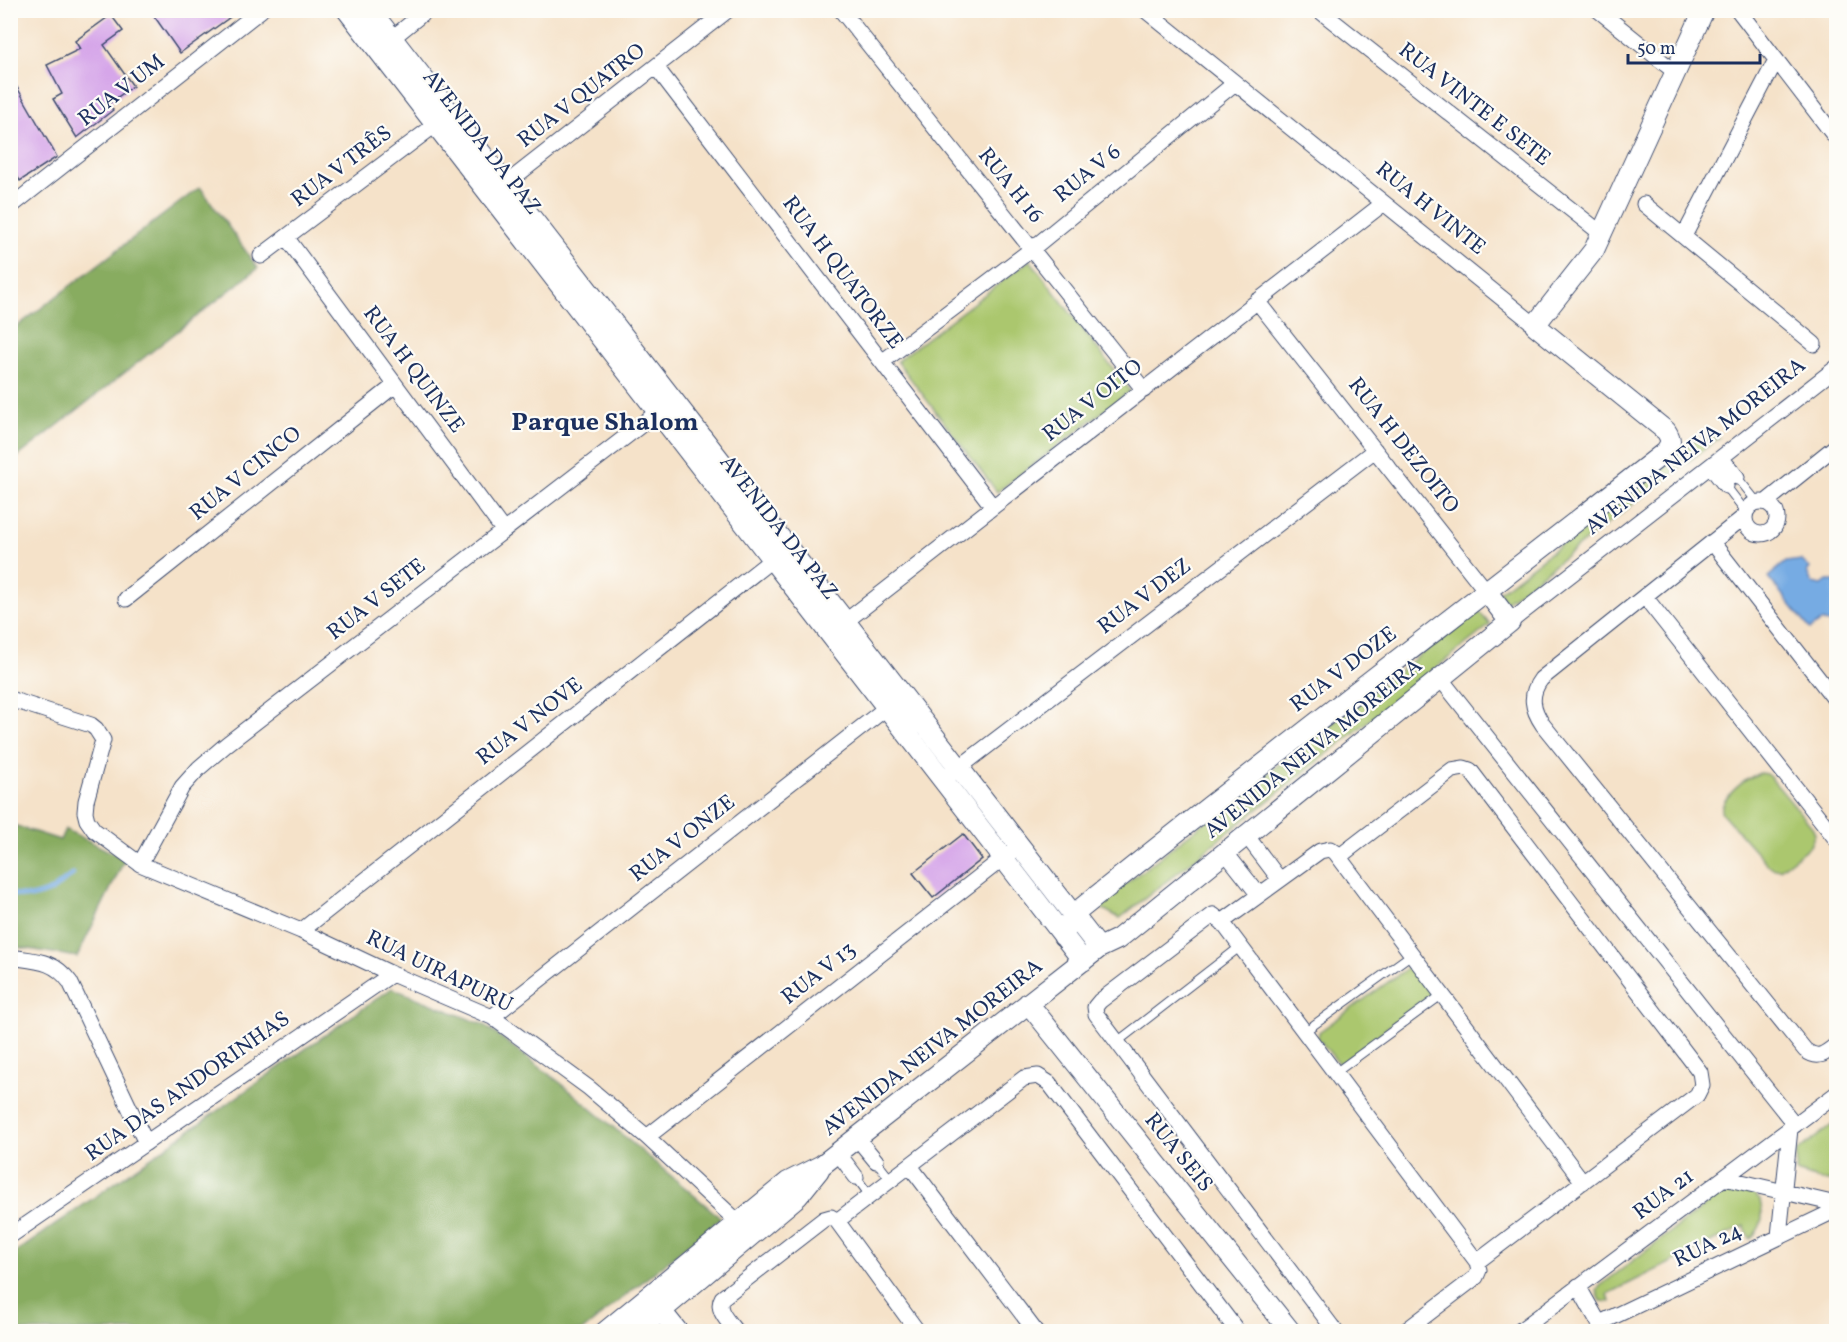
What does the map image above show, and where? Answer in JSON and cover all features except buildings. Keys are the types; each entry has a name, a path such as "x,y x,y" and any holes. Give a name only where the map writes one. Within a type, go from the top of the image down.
{"street":[{"name":"RUA V UM","path":"10,207 261,10"},
{"name":"AVENIDA DA PAZ","path":"347,10 384,44 951,774 1011,852 1064,936 1083,961"},
{"name":"AVENIDA DA PAZ","path":"370,10 384,44"},
{"path":"384,44 427,10"},
{"name":"RUA V QUATRO","path":"498,190 728,10"},
{"name":"RUA H 16","path":"842,10 1144,390"},
{"name":"RUA H VINTE","path":"1144,10 1666,431 1671,444 1665,452"},
{"name":"RUA VINTE E SETE","path":"1319,10 1602,234"},
{"path":"1598,10 1675,72"},
{"path":"1535,325 1594,250 1704,10"},
{"path":"1738,10 1836,138"},
{"path":"1684,236 1776,60"},
{"name":"RUA H QUATORZE","path":"656,67 993,507"},
{"name":"RUA V 6","path":"882,362 1032,249 1235,83"},
{"name":"RUA V TRÊS","path":"261,256 443,119"},
{"name":"RUA V OITO","path":"837,628 1384,203"},
{"path":"1644,204 1814,344"},
{"name":"RUA H QUINZE","path":"286,237 503,530"},
{"name":"RUA H DEZOITO","path":"1257,301 1510,622"},
{"name":"AVENIDA NEIVA MOREIRA","path":"636,1332 655,1303 738,1222 788,1182 822,1165 1099,948 1118,939 1510,622 1836,369"},
{"name":"RUA V CINCO","path":"126,599 395,384"},
{"name":"RUA V SETE","path":"140,864 182,788 199,768 665,406"},
{"path":"1836,446 1753,508 1541,679 1534,694 1535,711 1550,734 1805,1050 1814,1056 1820,1056 1836,1045"},
{"name":"RUA V DEZ","path":"951,774 1375,450"},
{"name":"RUA V DOZE","path":"1064,936 1073,915 1268,758 1487,592 1665,452"},
{"path":"1716,462 1732,482"},
{"path":"1712,542 1836,701"},
{"name":"RUA V NOVE","path":"301,931 779,553"},
{"path":"1645,597 1836,839"},
{"path":"1440,678 1793,1127 1779,1236"},
{"name":"RUA UIRAPURU","path":"10,699 91,725 96,729 103,740 86,801 87,820 94,830 140,864 301,931 392,974 492,1017 589,1088 738,1222"},
{"name":"RUA V ONZE","path":"492,1017 894,702"},
{"path":"1340,856 1452,770 1464,768 1470,770 1700,1072 1702,1085 1697,1095 1477,1262"},
{"path":"1246,835 1280,880"},
{"path":"1222,922 1320,851 1330,849 1340,856 1583,1182"},
{"name":"AVENIDA DA PAZ","path":"1011,852 1073,915 1099,948"},
{"name":"RUA V 13","path":"646,1137 1011,852"},
{"path":"1225,852 1259,895"},
{"path":"1336,1332 1096,1014 1097,1004 1213,915 1222,922 1241,946 1477,1262 1479,1269 1476,1277 1404,1332"},
{"path":"10,957 52,965 62,971 70,982 146,1143"},
{"name":"RUA DAS ANDORINHAS","path":"10,1236 392,974"},
{"name":"RUA SEIS","path":"1028,1004 1291,1332"},
{"path":"837,1221 1024,1078 1032,1076 1044,1078 1238,1332"},
{"name":"RUA 21","path":"1518,1332 1836,1094"},
{"path":"857,1138 876,1161"},
{"path":"838,1153 856,1177"},
{"name":"AVENIDA NEIVA MOREIRA","path":"605,1332 655,1303 798,1196 822,1165"},
{"path":"910,1166 1036,1332"},
{"path":"1725,1178 1836,1204"},
{"name":"RUA 24","path":"1602,1327 1779,1236 1836,1210"},
{"path":"736,1332 720,1309 719,1303 722,1298 824,1219 831,1217 837,1221 918,1332"},
{"path":"1578,1287 1602,1327"},
{"path":"655,1303 678,1332"}],"lane":[{"path":"1732,482 1753,508"},
{"path":"1732,482 1753,508"},
{"path":"1117,1042 1241,946"},
{"path":"1304,1032 1412,954"},
{"path":"1335,1073 1443,994"},
{"path":"876,1161 891,1180"},
{"path":"856,1177 870,1196"}],"green space":[{"path":"200,187 258,268 11,462 11,331"},
{"path":"1030,260 1130,391 997,492 897,361"},
{"path":"1719,438 1506,602 1499,592 1697,439"},
{"path":"1478,610 1490,625 1120,918 1097,906"},
{"path":"1760,773 1770,777 1813,828 1815,834 1810,846 1780,869 1773,869 1768,865 1721,812 1722,806 1736,788"},
{"path":"10,824 60,840 65,829 125,859 77,957 11,946"},
{"path":"1409,967 1413,967 1431,987 1430,995 1338,1063 1318,1038 1319,1032"},
{"path":"392,988 484,1025 562,1084 721,1218 582,1331 11,1331 11,1256"},
{"path":"1836,1122 1836,1182 1796,1172 1799,1150"},
{"path":"1733,1187 1748,1191 1760,1200 1761,1221 1758,1230 1750,1239 1744,1226 1608,1294 1610,1302 1601,1301 1597,1291 1600,1286 1723,1192"}],"water":[{"path":"1801,560 1810,568 1807,572 1812,583 1822,585 1827,581 1836,581 1834,625 1822,621 1810,629 1768,577 1786,562"}],"waterway":[{"path":"10,894 31,897 51,891 73,874"}],"district":[{"name":"Parque Shalom","path":"605,423"}]}
